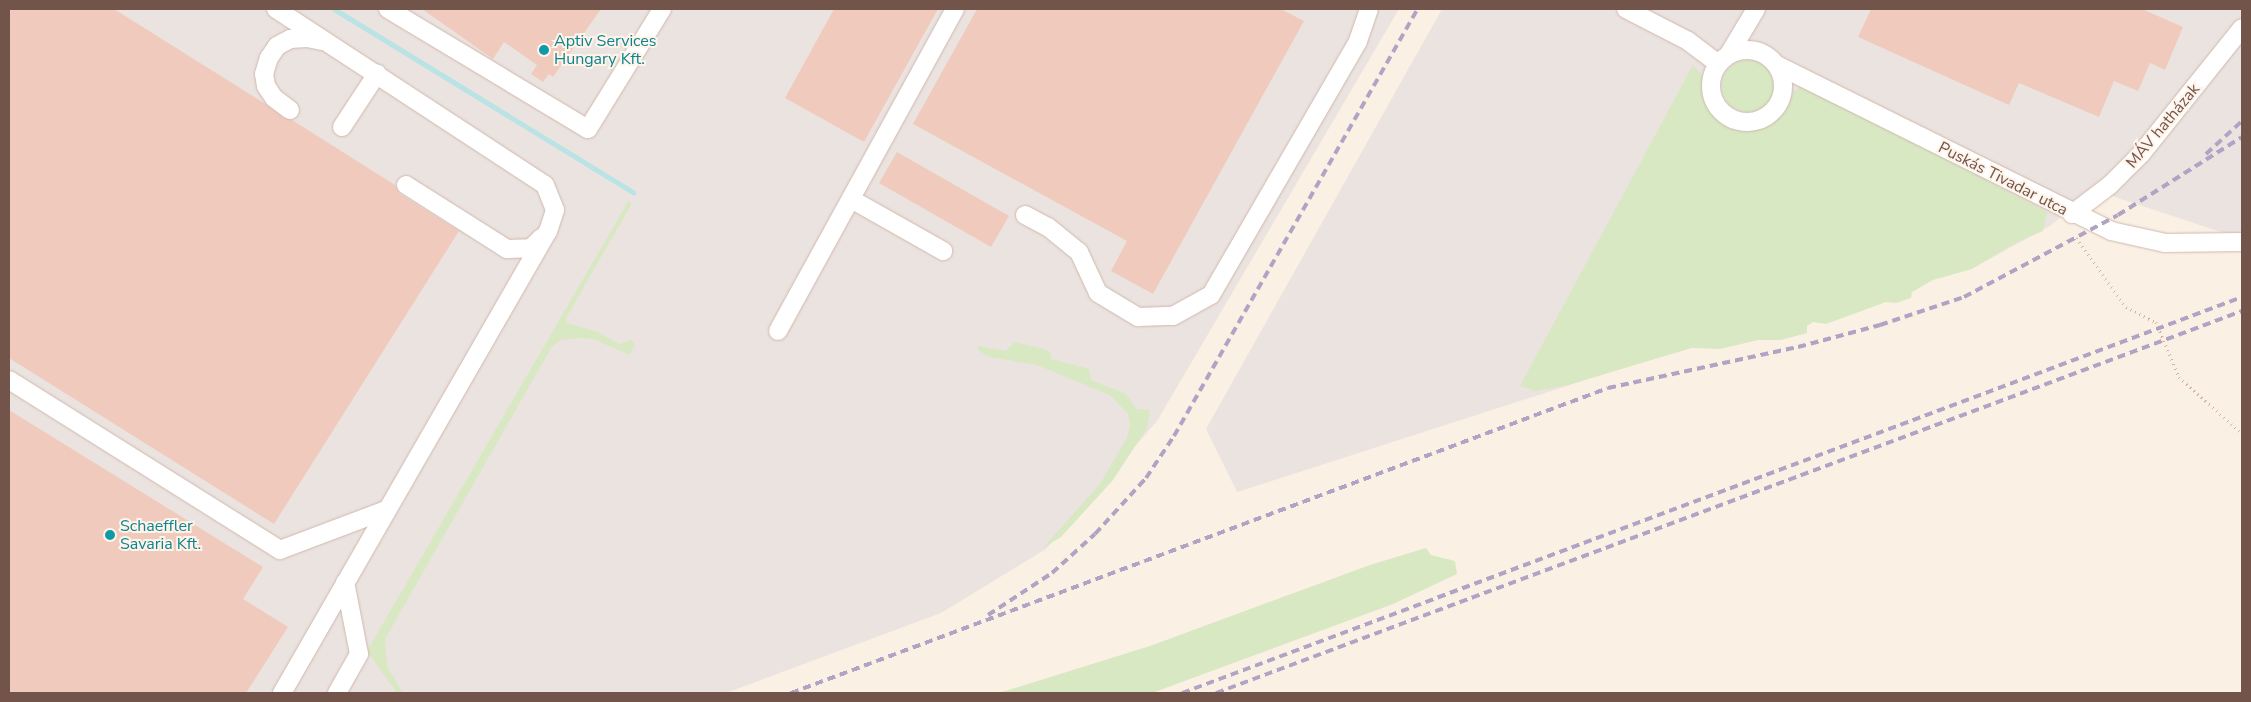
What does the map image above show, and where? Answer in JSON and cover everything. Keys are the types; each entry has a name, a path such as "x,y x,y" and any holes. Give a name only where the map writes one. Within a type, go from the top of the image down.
{"street":[{"path":"270,9 279,23 284,42"},
{"path":"276,9 545,185 555,210 548,231 282,693"},
{"path":"388,9 588,129 662,9"},
{"path":"778,331 956,9"},
{"path":"1025,215 1048,227 1079,252 1098,293 1138,317 1173,316 1211,295 1358,41 1370,9"},
{"path":"1626,9 1723,59"},
{"path":"1756,9 1711,80 1712,96 1725,115 1742,122 1766,118 1778,105 1784,88 1777,65"},
{"name":"MÁV hatházak","path":"2072,214 2110,185 2141,154 2242,28"},
{"path":"290,110 274,98 266,86 264,74 269,58 284,42 307,38 327,42"},
{"name":"Puskás Tivadar utca","path":"1723,59 1752,50 1777,65 2072,214 2122,235 2151,241 2212,245 2242,242"},
{"path":"342,127 377,74"},
{"path":"406,185 507,249 531,248 548,231"},
{"path":"851,199 943,251"},
{"path":"9,380 280,550 386,510"},
{"path":"337,693 359,654 345,582"}],"path":[{"path":"2076,238 2126,307 2156,322 2179,377 2242,434"}],"shaded area":[{"path":"9,9 1399,9 1157,421 1046,549 941,613 726,693 9,693"},
{"path":"1442,9 2242,9 2242,239 2094,190 2050,226 1982,263 1610,372 1237,492 1206,429"}],"green space":[{"path":"1743,60 1753,60 1767,67 1774,81 1774,91 1767,105 1753,112 1743,112 1733,108 1726,101 1722,91 1722,81 1726,71 1733,64"},
{"path":"1693,65 1704,76 1709,104 1727,123 1745,128 1766,124 1778,116 1793,92 1801,86 1856,112 2047,212 2043,231 2019,241 1972,269 1933,280 1912,292 1911,298 1896,303 1886,302 1826,324 1813,322 1807,326 1807,333 1781,340 1758,340 1720,349 1691,348 1568,385 1536,391 1520,386"},
{"path":"629,200 631,205 566,318 567,323 598,332 620,344 631,340 635,344 629,355 594,339 560,340 551,348 385,639 387,666 403,693 397,693 367,651"},
{"path":"1014,342 1044,349 1051,353 1051,359 1089,369 1091,380 1126,394 1136,409 1150,410 1147,428 1113,480 1061,537 1043,548 1100,484 1127,438 1130,425 1128,414 1110,395 1037,365 989,357 978,350 978,346 1006,351"},
{"path":"1426,548 1431,555 1455,561 1457,574 1393,604 1152,693 999,693 1150,646 1370,565"}],"building":[{"path":"9,9 114,9 264,103 284,118 292,120 395,185 400,194 459,231 274,524 9,358"},
{"name":"Aptiv Services Hungary Kft.","path":"422,9 601,9 553,77 549,74 543,82 531,74 537,65 504,42 493,59"},
{"path":"834,9 938,9 864,142 785,98"},
{"path":"977,9 1281,9 1304,21 1153,294 1111,271 1127,241 913,124"},
{"path":"1871,9 2142,9 2183,27 2165,70 2150,63 2138,91 2114,81 2099,117 2019,83 2009,105 1858,37"},
{"path":"897,152 1009,216 991,247 879,183"},
{"name":"Schaeffler Savaria Kft.","path":"9,410 263,567 243,599 288,627 246,693 9,693"}],"waterway":[{"path":"334,9 633,192"}],"railway":[{"path":"988,615 1052,573 1095,534 1146,478 1174,436 1418,9"},
{"path":"2206,154 2242,121"},
{"path":"791,693 1608,388 1798,347 1880,325 1964,297 2118,215 2242,137"},
{"path":"1182,693 2242,297"},
{"path":"1216,693 2242,311"}],"place":[{"name":"Aptiv Services Hungary Kft.","path":"544,50"},
{"name":"Schaeffler Savaria Kft.","path":"110,535"}]}
